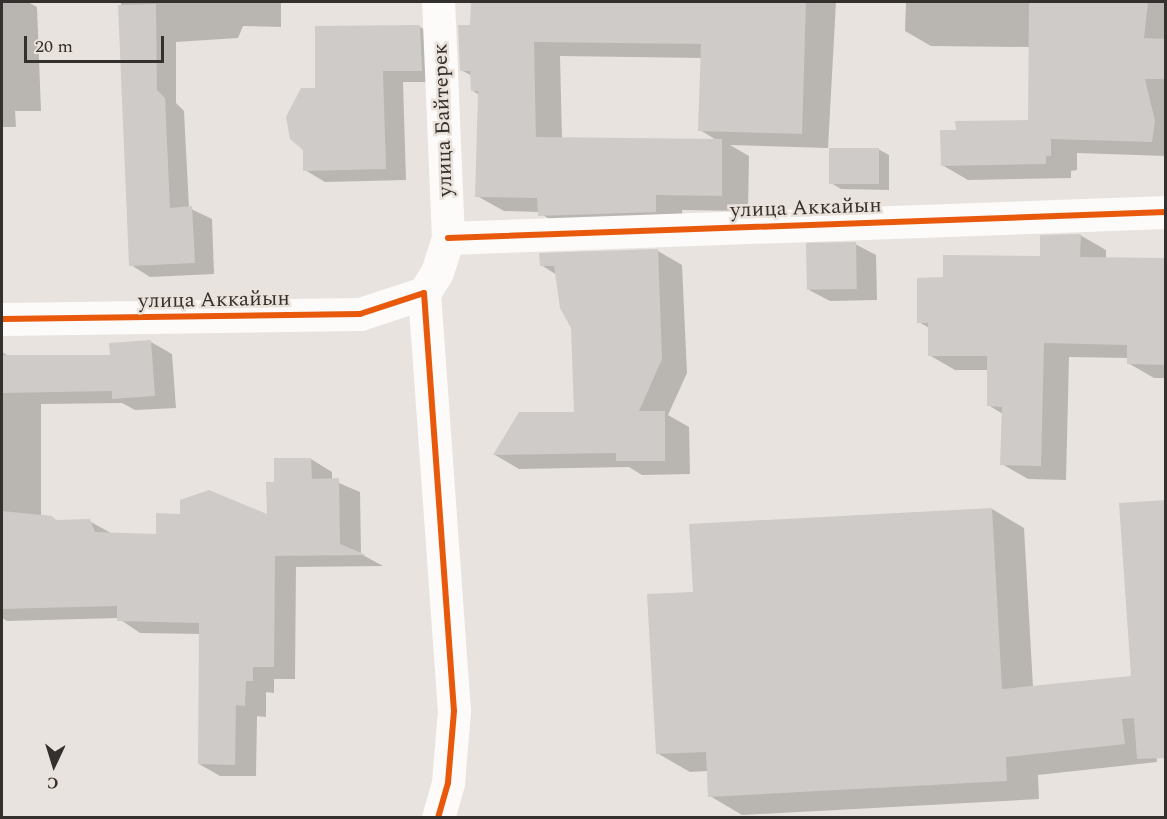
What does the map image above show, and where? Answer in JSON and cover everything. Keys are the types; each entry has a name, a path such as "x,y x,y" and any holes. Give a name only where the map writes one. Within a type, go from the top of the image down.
{"street":[{"name":"улица Байтерек","path":"438,2 448,238"},
{"name":"улица Аккайын","path":"448,238 1166,212"},
{"path":"438,818 448,783 454,711 424,293 437,272 448,238"},
{"name":"улица Аккайын","path":"2,319 360,314 424,293"}],"building":[{"path":"471,2 806,2 802,134 698,131 701,44 534,42 536,137 722,139 722,196 656,195 656,212 538,216 537,198 475,197 478,91 471,91 470,71 460,71 458,25 470,25"},
{"path":"1029,2 1148,2 1144,38 1166,39 1166,79 1145,79 1155,121 1152,142 1051,139 1051,156 1046,156 1046,164 941,166 940,130 956,130 955,121 1028,120"},
{"path":"156,4 157,90 165,98 170,208 192,206 195,263 129,266 118,5"},
{"path":"420,25 422,71 383,71 386,169 303,171 303,150 290,139 286,117 301,88 315,88 315,26"},
{"path":"829,148 879,148 879,184 829,184"},
{"path":"1081,234 1080,257 1166,258 1166,365 1127,364 1127,345 1044,343 1041,466 1000,465 1002,407 987,406 987,356 928,356 928,323 917,323 917,278 943,277 943,255 1040,256 1040,235"},
{"path":"856,242 857,289 807,290 806,243"},
{"path":"658,249 662,359 639,411 665,411 665,461 616,461 616,453 493,455 519,412 574,412 571,328 560,308 554,266 540,266 539,253"},
{"path":"151,340 155,396 112,399 112,391 2,393 2,355 110,355 109,343"},
{"path":"274,458 311,458 312,479 339,478 340,544 366,555 275,556 274,667 253,667 253,681 246,681 245,706 236,705 235,765 198,764 199,623 117,621 117,606 2,609 2,511 52,516 56,520 90,519 95,532 156,534 156,513 180,514 180,500 209,490 267,514 266,482 274,482"},
{"path":"1166,500 1166,758 1137,759 1134,718 1122,719 1125,744 1006,757 1007,781 708,797 706,752 656,754 647,594 693,592 689,524 992,508 1002,689 1131,676 1119,503"}],"cycle path":[{"path":"448,238 1166,212"},
{"path":"2,319 360,314 424,293 454,711 448,783 438,818"}]}
